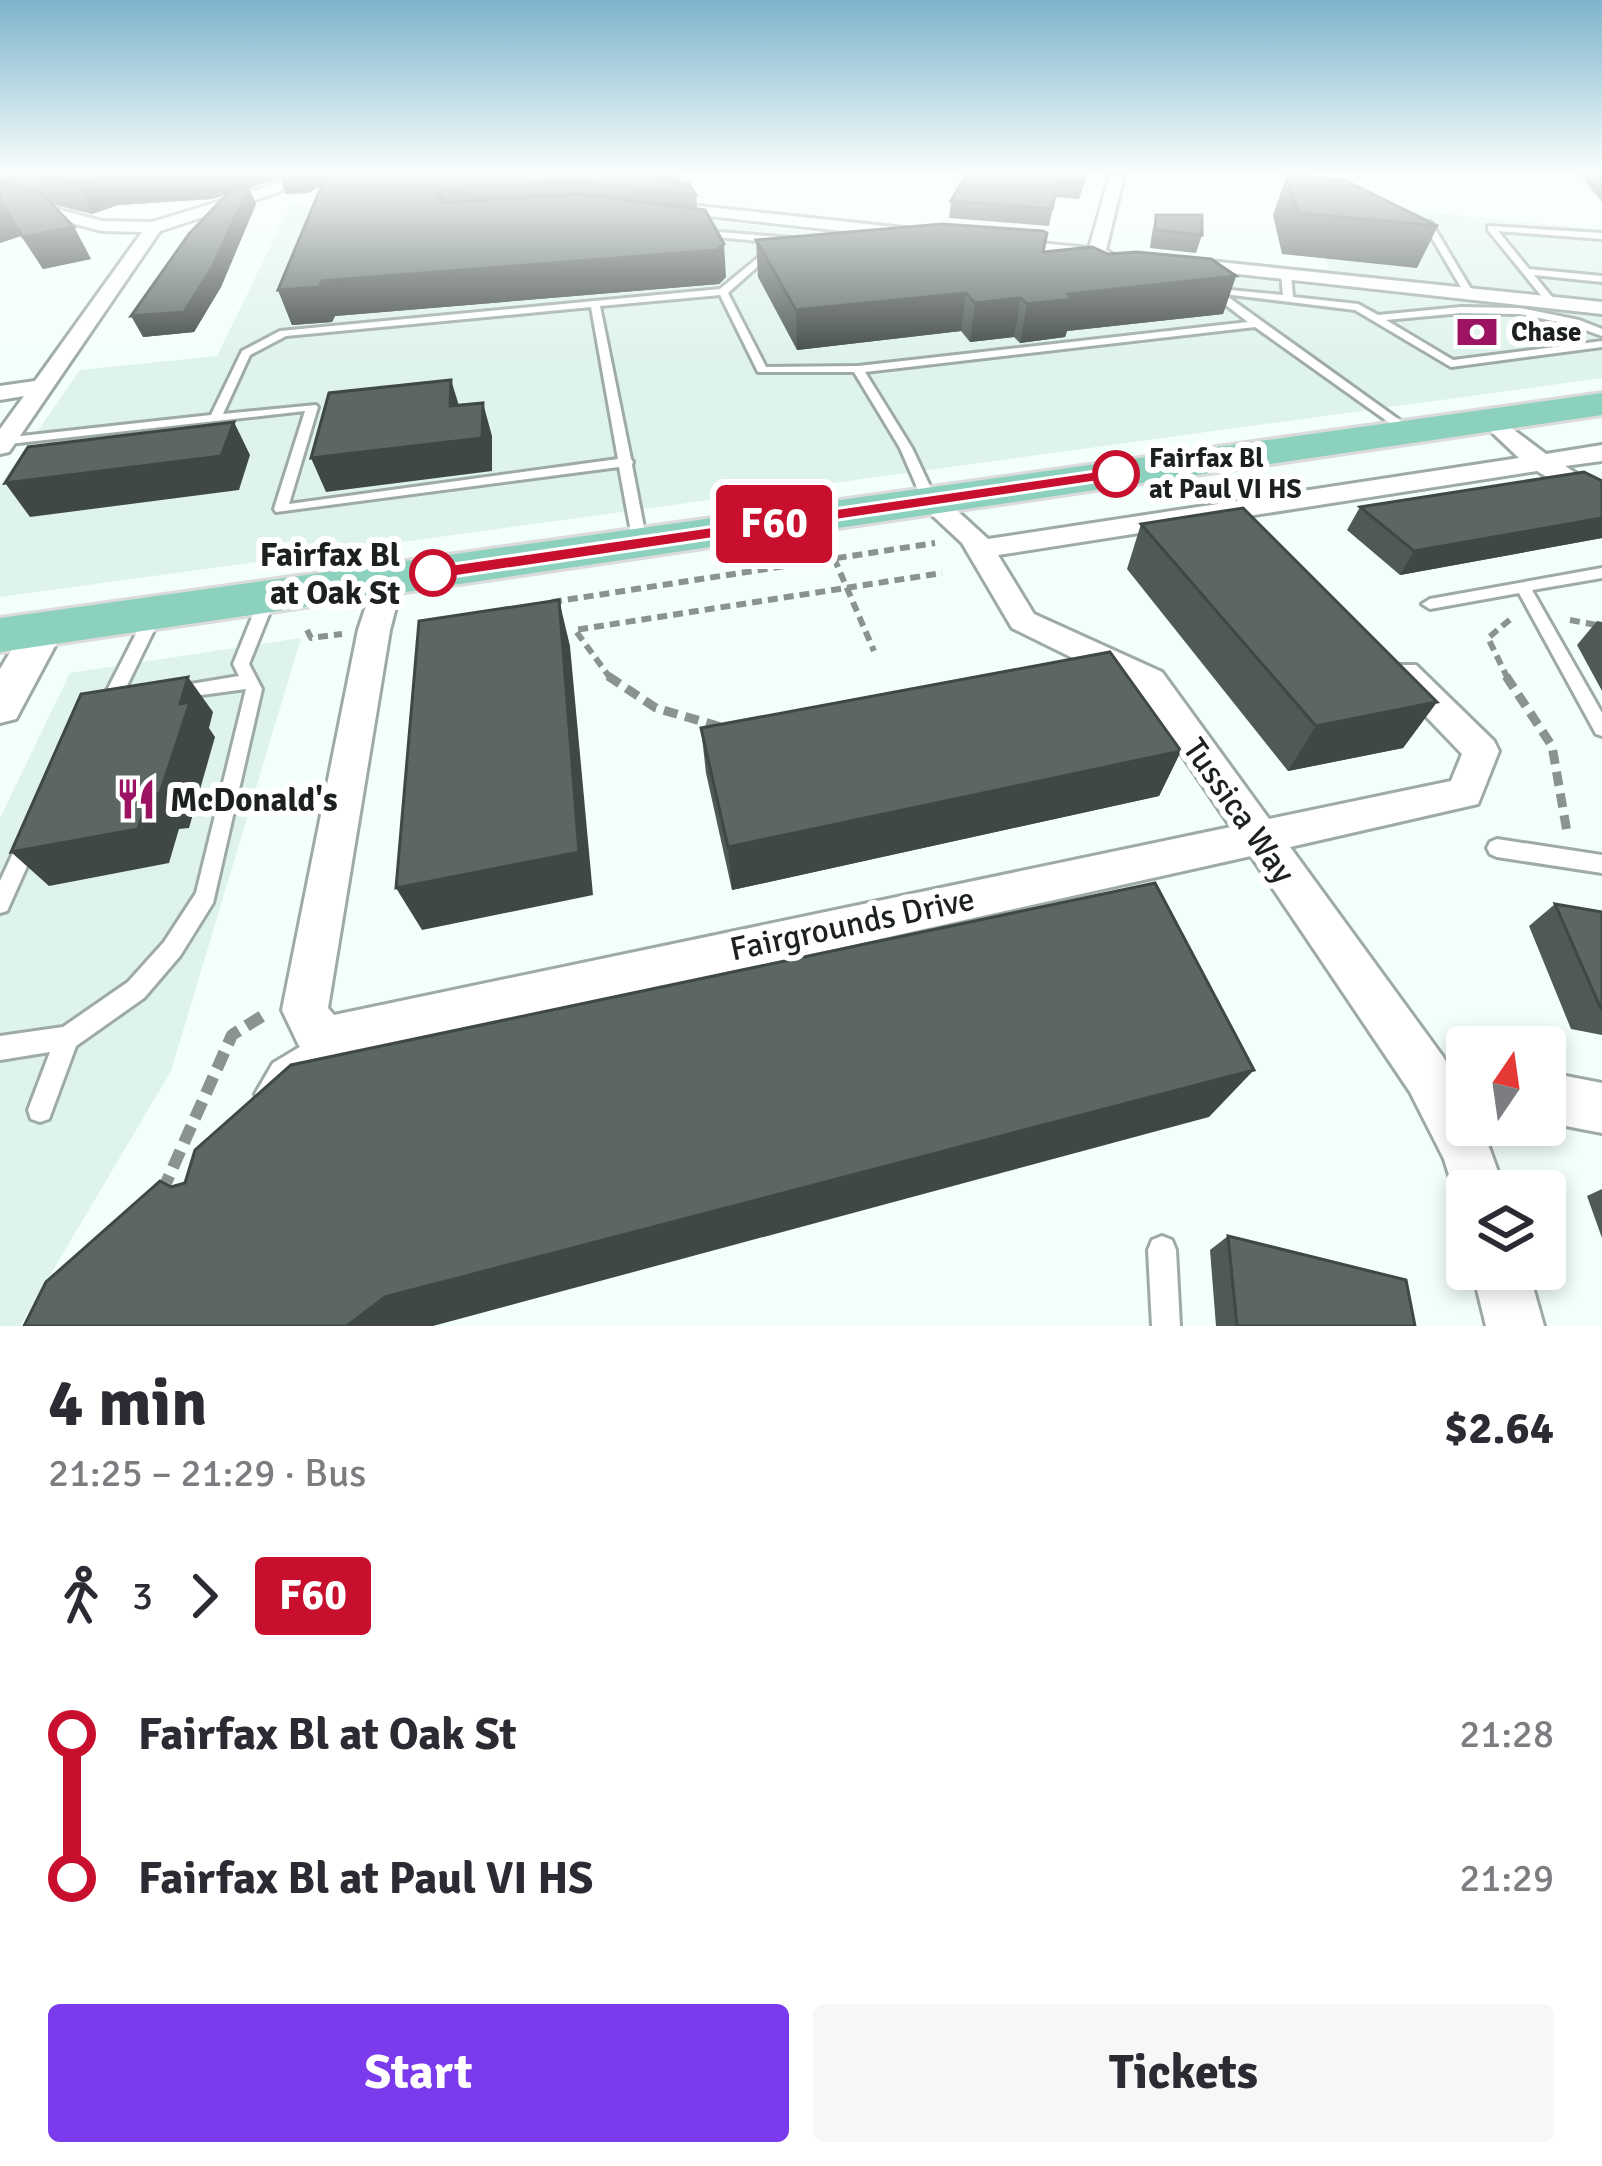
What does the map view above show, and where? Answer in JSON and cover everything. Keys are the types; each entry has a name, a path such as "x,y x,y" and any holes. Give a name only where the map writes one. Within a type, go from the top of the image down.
{"main road":[{"path":"22,632 1602,404"}],"street":[{"path":"2,445 147,237"},
{"path":"1096,254 1101,237"},
{"path":"990,249 1118,256"},
{"path":"1160,261 1602,308"},
{"path":"0,393 43,387"},
{"path":"1491,420 1541,462 1602,502"},
{"path":"981,549 1602,453"},
{"name":"Tussica Way","path":"930,501 981,549 1022,621 1150,681 1256,836 1446,1078"},
{"path":"1243,509 1274,541"},
{"path":"320,1024 374,630 388,580"},
{"path":"0,707 22,632"},
{"name":"Fairgrounds Drive","path":"320,1024 1465,793 1480,751 1370,638"},
{"path":"1566,1101 1602,1108"},
{"path":"1506,1290 1515,1326"}],"lane":[{"path":"746,237 801,241"},
{"path":"1435,237 1469,294"},
{"path":"1498,237 1551,302"},
{"path":"215,418 246,353 284,333 723,292 782,240"},
{"path":"990,249 1040,259"},
{"path":"1526,271 1602,279"},
{"path":"1286,274 1288,299"},
{"path":"1191,288 1358,307 1451,364 1602,344"},
{"path":"1214,291 1408,432"},
{"path":"723,292 763,370 858,369 1256,325"},
{"path":"595,304 640,543"},
{"path":"1376,318 1457,308 1563,318 1602,333"},
{"path":"858,369 930,501"},
{"path":"2,445 312,407 281,509 627,462"},
{"path":"1430,604 1602,573"},
{"path":"1524,589 1602,729"},
{"path":"0,1048 67,1038 136,990 172,949 206,896 254,689 241,664 268,597"},
{"path":"135,698 105,709 154,614"},
{"path":"158,695 250,681"},
{"path":"0,904 36,825"},
{"path":"1497,848 1602,864"},
{"path":"255,1110 320,1024"},
{"path":"40,1110 67,1038"},
{"path":"1162,1250 1166,1326"}],"path":[{"path":"835,559 874,651"},
{"path":"729,728 710,726 628,694 585,655 575,630 942,573"},
{"path":"1579,861 1564,825 1554,748 1530,702 1492,655 1488,638 1508,617 1539,616 1602,626"},
{"path":"159,1197 232,1035 273,1010 320,1024"}],"shaded area":[{"path":"275,237 859,237 1602,317 1602,378 0,597 0,485 80,370 217,356"},
{"path":"1319,237 1602,237 1602,299 1329,270"},
{"path":"301,638 171,1071 20,1326 0,1326 0,818 70,673"}],"building":[{"path":"187,237 226,237 184,312 131,316"},
{"path":"300,237 720,237 724,244 717,250 322,281 319,287 278,290"},
{"path":"1046,237 1043,252 1092,247 1108,254 1211,259 1236,276 1068,294 1074,299 1027,304 1021,298 975,303 966,293 796,310 756,240"},
{"path":"451,380 450,406 483,403 482,438 311,458 329,393"},
{"path":"234,422 221,456 5,483 28,447"},
{"path":"1584,472 1602,481 1602,518 1414,551 1360,507"},
{"path":"1243,508 1437,702 1316,726 1141,524"},
{"path":"559,600 579,852 396,888 419,621"},
{"path":"1110,652 1181,751 728,847 701,728"},
{"path":"188,677 180,704 190,702 160,793 149,795 138,829 11,852 81,694"},
{"path":"1155,883 1254,1070 385,1297 347,1326 24,1326 46,1282 160,1181 171,1187 185,1183 195,1150 291,1065"},
{"path":"1555,904 1602,912 1602,1009 1601,1009"},
{"path":"1228,1236 1406,1280 1415,1326 1237,1326"}],"bus line":[{"name":"F60","path":"433,573 1116,474"}],"place":[{"name":"Chase","path":"1477,332"},
{"name":"Fairfax Bl at Paul VI HS","path":"1116,474"},
{"name":"Fairfax Bl at Oak St","path":"433,573"},
{"name":"McDonald's","path":"136,799"}]}
